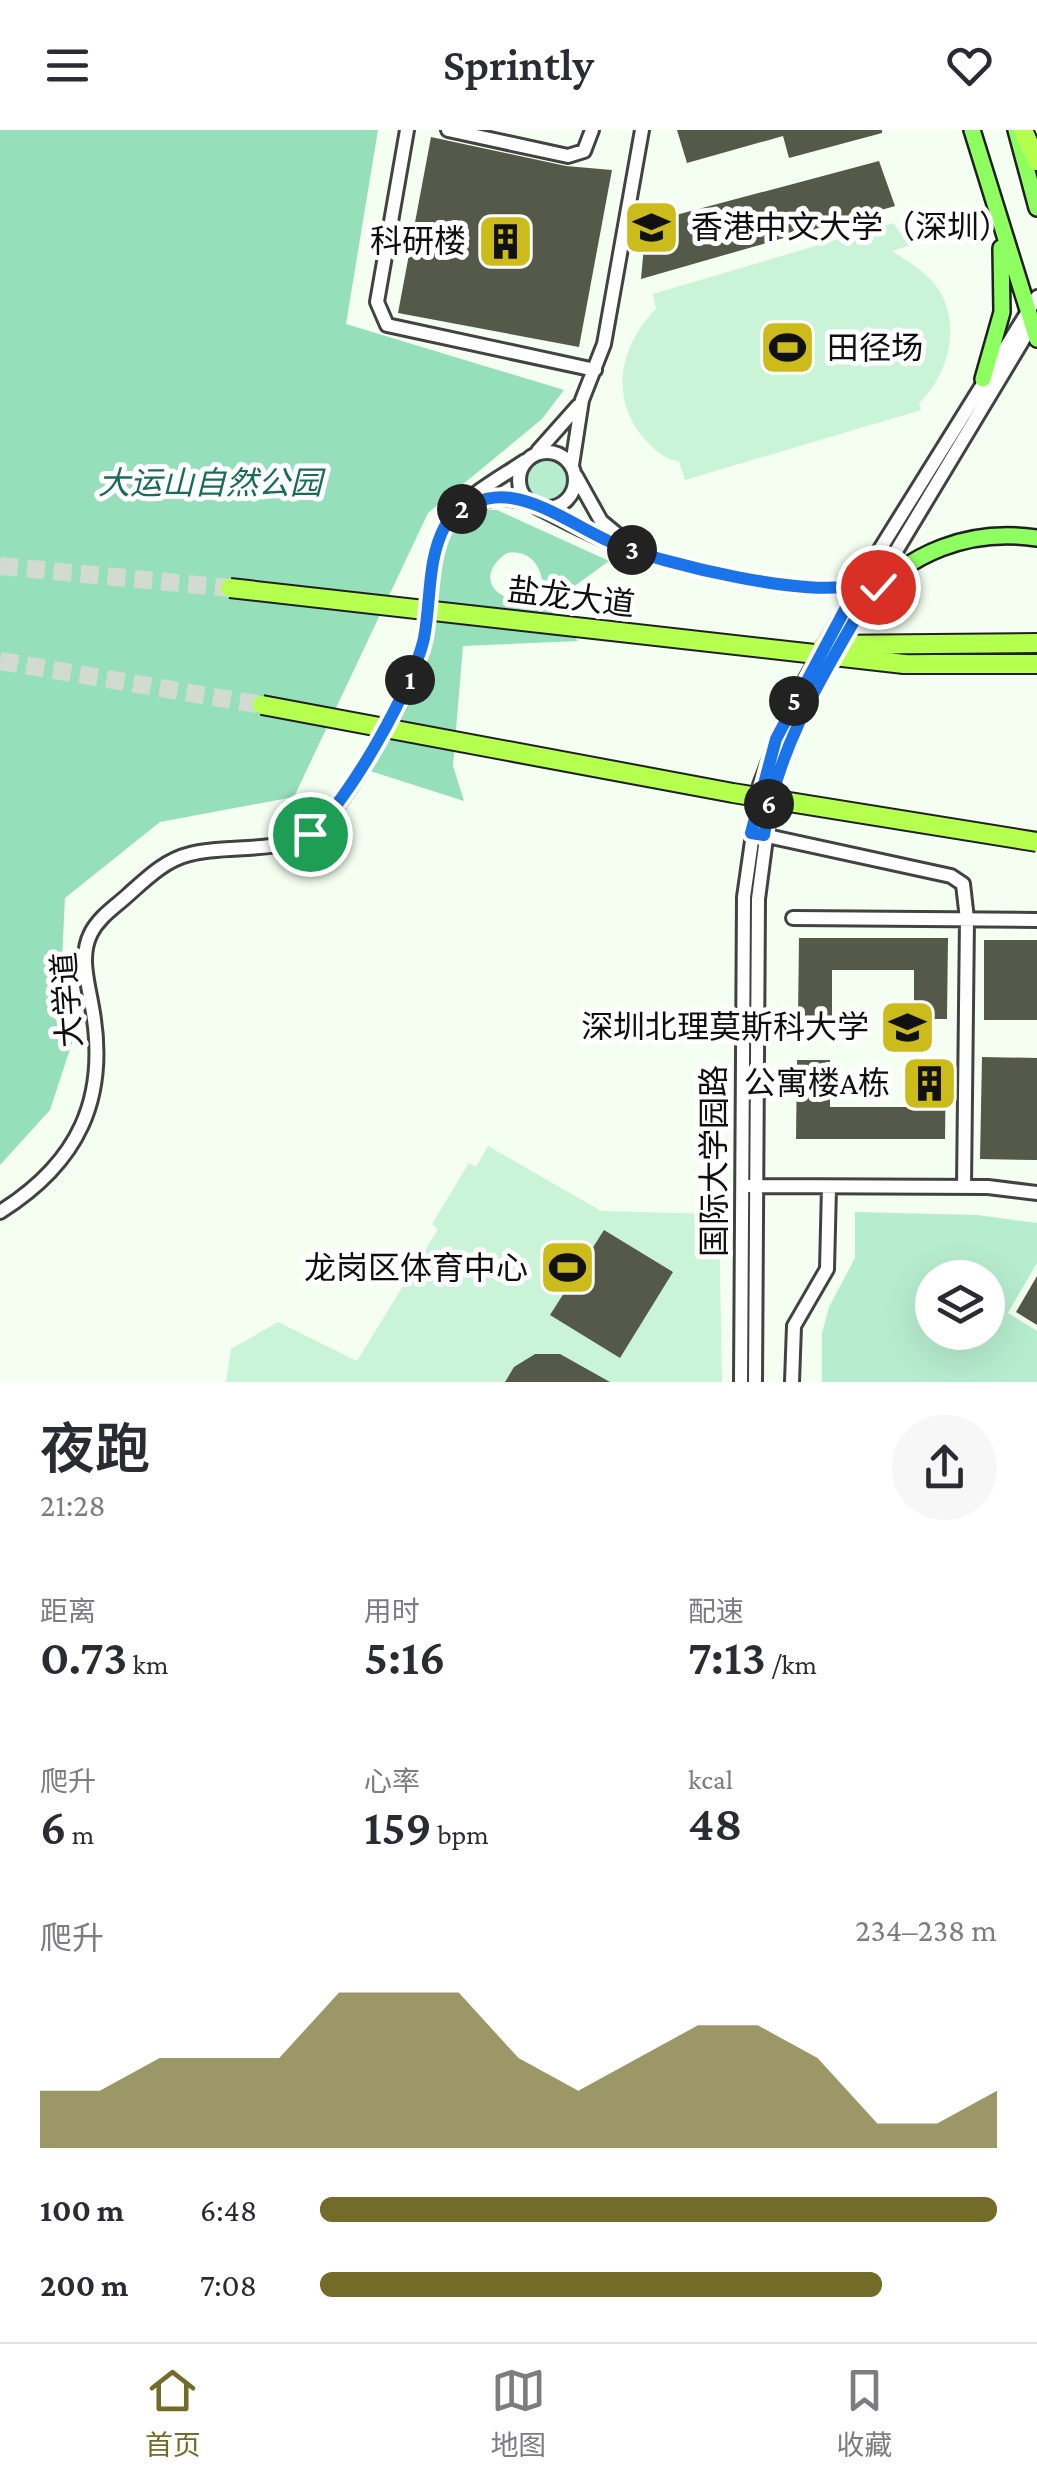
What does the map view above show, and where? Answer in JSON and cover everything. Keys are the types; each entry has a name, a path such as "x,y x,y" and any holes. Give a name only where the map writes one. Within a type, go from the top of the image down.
{"highway":[{"path":"1019,130 1037,161"},
{"name":"盐龙大道","path":"230,588 904,664 1037,664"},
{"path":"723,644 1037,643"},
{"path":"262,704 1037,842"}],"main road":[{"path":"972,130 998,219 1034,317"},
{"path":"1019,130 1037,208"},
{"path":"983,380 1002,312 998,219"},
{"path":"864,604 890,575 942,547 980,536 1037,538"}],"street":[{"path":"407,130 377,302 387,325 595,370"},
{"path":"448,130 568,156 584,151 592,130"},
{"path":"451,516 529,458 559,431 582,400 595,370 642,130"},
{"name":"国际大学园路","path":"741,1382 744,897 776,739 859,583 983,380 1034,317"},
{"name":"国际大学园路","path":"755,1382 757,834 785,751 864,604 1034,317"},
{"path":"451,516 487,498 563,503 574,490 582,400"},
{"path":"529,458 550,451 573,469 601,521 645,554"},
{"path":"529,458 519,487 533,504 645,554 815,588 842,591 859,583"},
{"name":"大学道","path":"0,1212 30,1193 54,1170 91,1105 98,1073 98,1036 85,952 99,920 172,861 191,854 283,844 310,834 325,822 396,705 420,656 436,550 451,516"},
{"path":"757,834 958,879 966,892 964,1186"},
{"path":"793,918 1037,920"},
{"path":"742,1186 964,1186 1037,1193"},
{"path":"792,1382 794,1326 827,1269 829,1187"}],"green space":[{"name":"大运山自然公园","path":"0,130 378,130 346,324 564,390 542,419 428,513 294,797 160,822 65,898 61,980 72,1043 50,1110 0,1165"},
{"name":"田径场","path":"893,223 910,245 892,251 931,280 949,315 945,362 919,403 921,410 685,480 679,461 663,456 646,440 625,404 627,354 656,309 653,294"},
{"path":"547,458 563,464 569,480 563,496 547,502 531,496 525,480 531,464"},
{"path":"480,510 497,510 609,561 565,593 542,579 534,562 520,553 507,553 492,570 490,579 498,593 530,598 550,610 578,641 463,646 453,766 464,801 364,769 419,674 429,640 436,574 449,535 461,520"},
{"name":"龙岗区体育中心","path":"488,1146 601,1211 719,1214 722,1382 226,1382 231,1349 278,1322 357,1361 438,1229 432,1224 469,1163 476,1167"},
{"path":"855,1212 977,1215 1037,1223 1037,1263 1008,1313 1037,1331 1037,1382 822,1382 822,1333 829,1307 855,1258"}],"building":[{"path":"677,130 882,133 789,158 783,136 687,163"},
{"name":"科研楼","path":"431,137 566,166 612,170 579,347 398,313"},
{"path":"879,161 895,206 641,279 646,223"},
{"path":"799,938 948,938 947,1019 914,1019 914,970 832,970 832,1017 798,1017"},
{"path":"984,940 1037,940 1037,1020 984,1020"},
{"path":"982,1057 1037,1058 1037,1160 980,1159"},
{"name":"公寓楼A栋","path":"912,1058 946,1058 945,1139 796,1139 797,1060 830,1060 830,1107 912,1107"},
{"path":"604,1230 673,1272 620,1358 550,1315"},
{"path":"1037,1276 1037,1325 1016,1312"},
{"path":"535,1354 560,1354 610,1382 505,1382 514,1367"}],"tunnel":[{"path":"0,566 230,588"},
{"path":"0,661 262,705"}],"place":[{"name":"香港中文大学（深圳）","path":"652,227"},
{"name":"科研楼","path":"505,241"},
{"name":"田径场","path":"788,348"},
{"name":"深圳北理莫斯科大学","path":"908,1027"},
{"name":"公寓楼A栋","path":"929,1083"},
{"name":"龙岗区体育中心","path":"567,1268"}],"route":[{"path":"310,834 325,822 338,803 410,680 420,656 439,539 451,516 476,502 498,497 529,502 629,550 769,582 842,591 859,583 776,739 760,785 751,833 764,835 778,771 796,726 864,604 878,587"}]}
